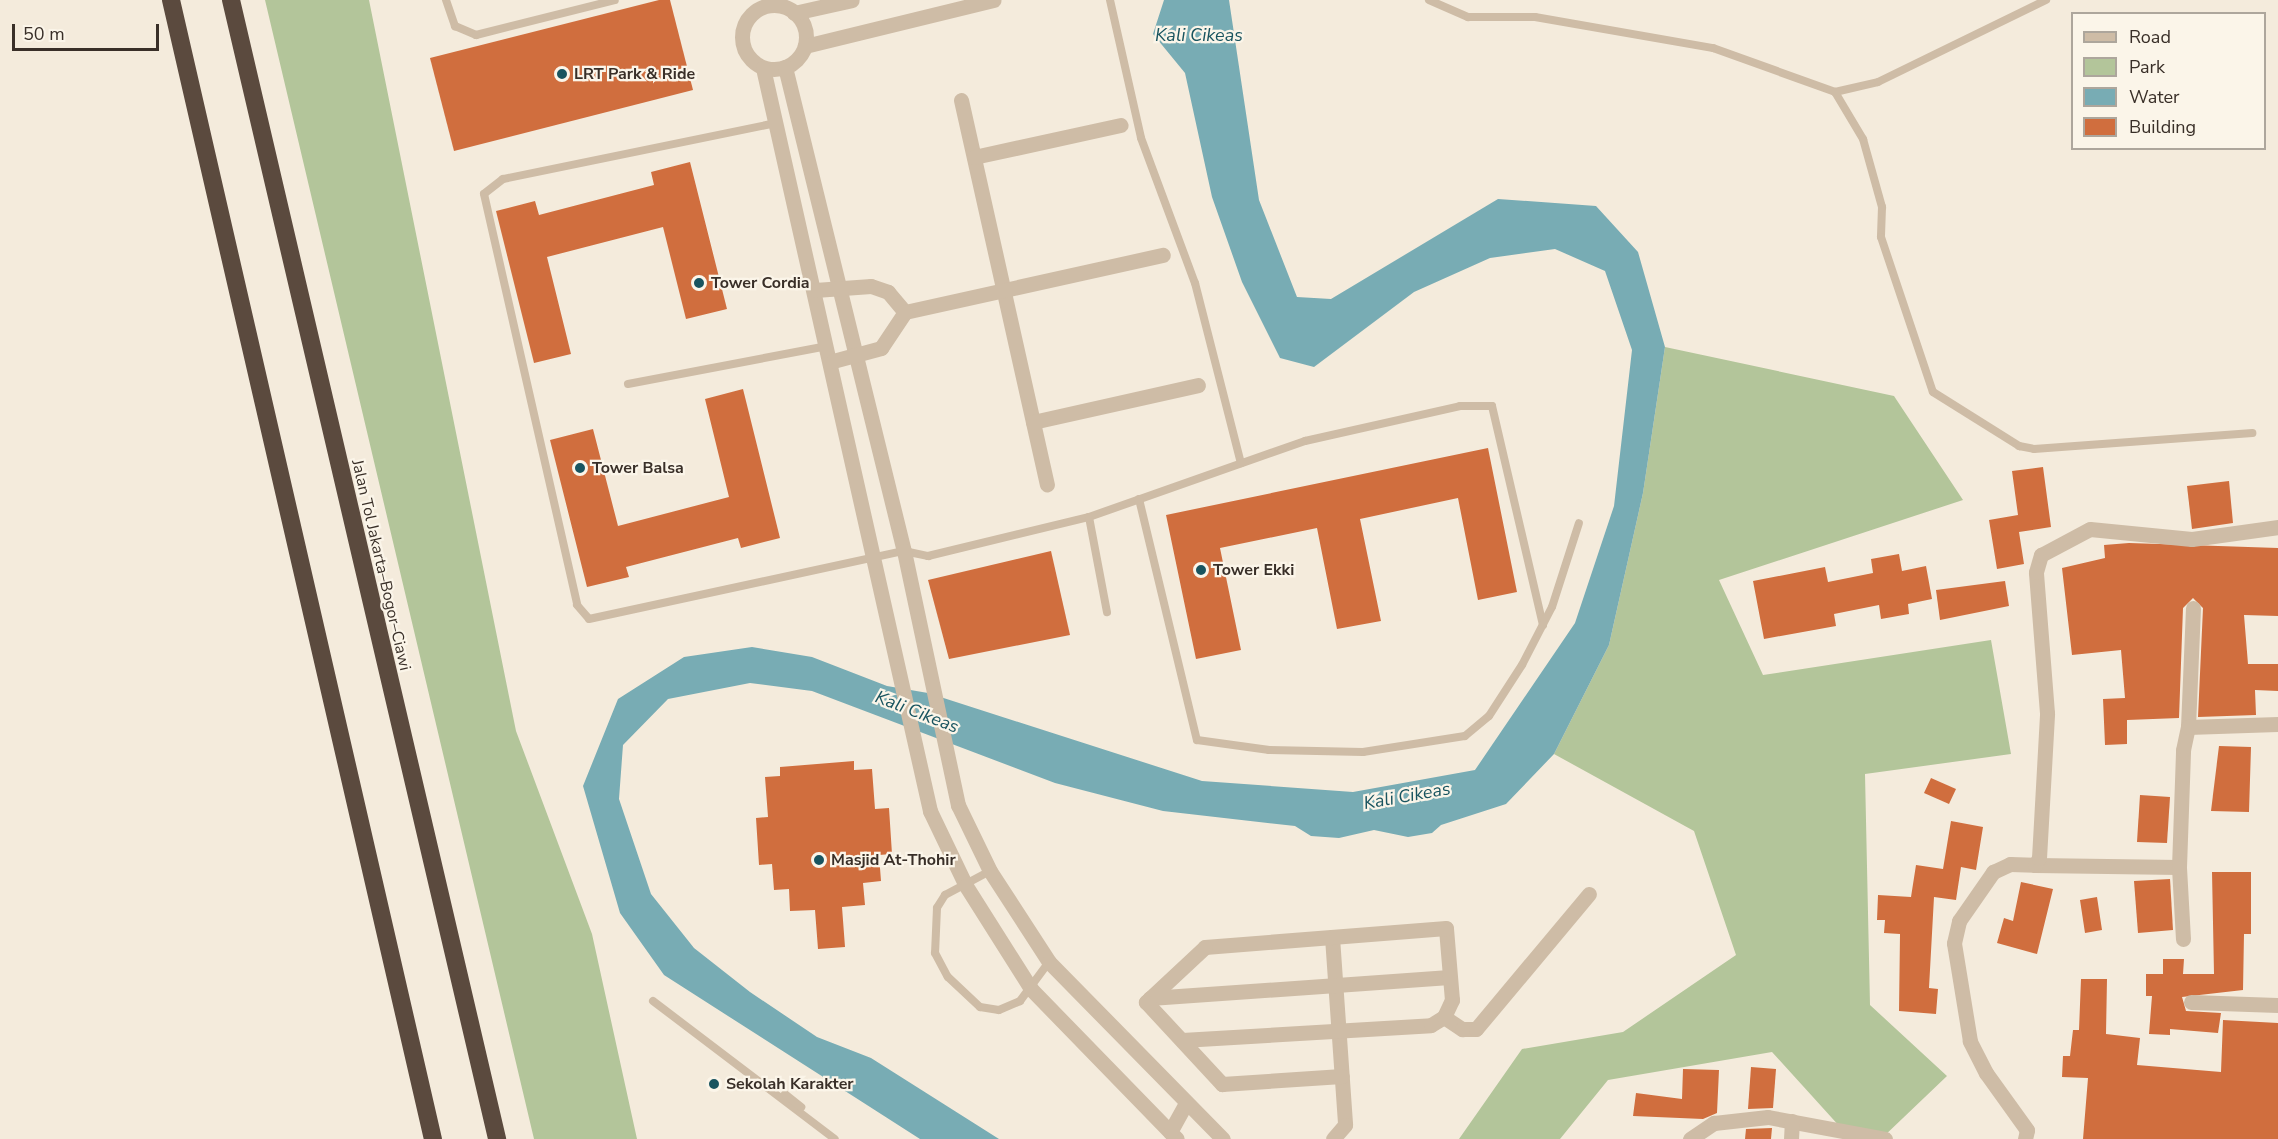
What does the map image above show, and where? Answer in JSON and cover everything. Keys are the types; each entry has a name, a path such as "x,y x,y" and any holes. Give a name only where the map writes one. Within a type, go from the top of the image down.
{"highway":[{"path":"171,0 433,1139"},
{"name":"Jalan Tol Jakarta–Bogor–Ciawi","path":"231,0 496,1139"}],"street":[{"path":"852,0 786,6 752,6 743,26 741,43 748,58 763,68 785,67 805,46 993,0"},
{"path":"786,6 806,34 805,46"},
{"path":"785,67 842,287 904,552 943,746 958,805 990,871 1049,962 1223,1139"},
{"path":"763,68 833,361 887,637 912,747 930,811 966,886 1030,989 1173,1136 1186,1103"},
{"path":"961,100 1047,484"},
{"path":"974,157 1121,125"},
{"path":"905,312 1163,255"},
{"path":"815,290 842,287 888,292 905,312"},
{"path":"833,361 857,357 892,338 905,312"},
{"path":"1033,422 1198,385"},
{"path":"2035,866 2047,714 2036,572 2041,555 2090,529 2192,539 2278,527"},
{"path":"2182,939 2179,867 2193,608"},
{"path":"2188,727 2278,724"},
{"path":"2025,1139 2027,1130 1986,1073 1970,1041 1954,943 1959,921 1993,872 2010,864 2179,867"},
{"path":"1444,1017 1462,1029 1476,1029 1589,894"},
{"path":"1182,1040 1431,1025 1444,1017 1452,1000 1446,928 1205,947 1146,1002 1222,1084 1342,1076"},
{"path":"1332,937 1345,1125 1333,1139"},
{"path":"1150,998 1449,977"},
{"path":"2191,1002 2278,1005"},
{"path":"1791,1139 1792,1121"},
{"path":"1690,1139 1714,1123 1792,1121 1885,1139"}],"lane":[{"path":"446,0 455,26 476,35 615,0"},
{"path":"1110,0 1141,138 1196,283 1241,463"},
{"path":"1429,0 1468,17 1535,17 1713,48 1834,92 1878,82 2046,0"},
{"path":"1834,92 1863,139 1882,207 1881,237 1933,392 2019,446 2034,449 2253,433"},
{"path":"776,123 503,179 484,194 485,212 582,615 598,620 904,552 928,556 1089,517 1241,463 1357,428 1460,406 1492,406 1543,625"},
{"path":"627,384 828,345"},
{"path":"1138,499 1197,740 1269,750 1363,752 1465,736 1489,716 1543,625 1579,523"},
{"path":"1089,517 1107,612"},
{"path":"990,871 966,886 945,895 937,908 935,953 948,977 972,1002 999,1010 1020,1001 1049,962"},
{"path":"653,1001 837,1139"},
{"path":"785,1094 837,1139"}],"green space":[{"path":"265,0 369,0 516,731 592,934 637,1139 534,1139"},
{"path":"1665,347 1894,396 1963,500 1719,580 1763,675 1991,640 2011,754 1865,774 1870,1005 1947,1076 1881,1139 1851,1139 1772,1052 1608,1080 1560,1139 1459,1139 1522,1049 1623,1032 1736,955 1694,831 1554,754 1609,645 1643,493"}],"water":[{"name":"Kali Cikeas","path":"1164,0 1229,0 1259,200 1297,297 1331,299 1498,199 1596,206 1638,252 1665,347 1643,493 1609,645 1554,754 1506,804 1441,825 1432,833 1408,837 1374,830 1339,838 1311,836 1295,826 1163,811 1055,783 812,691 750,683 668,699 623,745 619,799 651,894 694,948 750,992 817,1037 871,1058 999,1139 920,1139 664,975 620,913 583,786 618,699 684,657 752,647 812,657 887,686 928,693 1202,781 1353,792 1475,770 1575,623 1614,506 1632,350 1605,271 1555,249 1490,258 1414,292 1314,367 1280,358 1242,282 1212,197 1185,73 1153,34"}],"building":[{"name":"LRT Park & Ride","path":"659,0 670,0 693,90 454,151 430,58"},
{"name":"Tower Cordia","path":"690,162 727,309 686,319 663,227 547,257 571,354 534,363 496,211 535,201 539,215 654,185 651,172"},
{"name":"Tower Balsa","path":"743,389 780,538 741,548 738,538 626,567 629,577 587,587 550,440 593,429 618,526 729,497 705,399"},
{"name":"Tower Ekki","path":"1488,448 1517,592 1478,600 1458,498 1360,519 1381,621 1337,629 1317,528 1220,548 1241,650 1196,659 1166,515"},
{"path":"2043,467 2051,527 2019,532 2024,564 1997,569 1989,520 2018,515 2012,471"},
{"path":"2229,481 2233,523 2192,529 2187,486"},
{"path":"2129,543 2278,548 2278,616 2244,615 2248,664 2278,664 2278,691 2255,690 2256,715 2198,717 2203,608 2193,598 2183,608 2179,718 2127,720 2127,744 2105,745 2103,699 2125,698 2121,650 2072,655 2062,568 2105,558 2104,545"},
{"path":"1051,551 1070,635 949,659 928,580"},
{"path":"1899,554 1902,571 1926,566 1932,599 1908,604 1909,614 1881,619 1879,605 1834,614 1836,626 1764,639 1753,581 1825,567 1828,582 1873,573 1871,559"},
{"path":"2005,581 2009,606 1940,620 1936,590"},
{"path":"2219,746 2251,747 2249,812 2211,811"},
{"name":"Masjid At-Thohir","path":"854,761 854,770 872,769 875,809 889,808 892,854 879,855 881,881 863,883 865,905 842,907 845,947 818,949 815,910 790,911 789,889 774,890 772,864 759,865 756,818 768,817 765,777 780,776 780,767"},
{"path":"1931,778 1956,789 1949,804 1924,793"},
{"path":"2140,795 2170,797 2167,843 2137,842"},
{"path":"1951,821 1983,827 1976,870 1961,867 1956,900 1934,897 1929,988 1938,989 1936,1014 1899,1011 1900,934 1884,933 1885,920 1877,920 1878,895 1911,897 1916,865 1943,869"},
{"path":"2212,872 2251,872 2251,934 2244,934 2243,990 2182,997 2186,1011 2221,1013 2218,1033 2170,1029 2170,1035 2149,1034 2152,996 2146,996 2146,974 2163,974 2163,959 2184,959 2183,974 2214,974"},
{"path":"2170,879 2173,930 2138,933 2134,881"},
{"path":"2021,882 2053,889 2037,954 1997,943 2004,918 2013,921"},
{"path":"2097,897 2102,930 2085,933 2080,900"},
{"path":"2081,979 2107,979 2106,1034 2140,1038 2137,1065 2221,1072 2223,1020 2278,1023 2278,1139 2083,1139 2088,1078 2062,1077 2063,1056 2070,1056 2073,1030 2079,1030"},
{"path":"1751,1067 1776,1069 1773,1108 1748,1109"},
{"path":"1683,1069 1719,1070 1717,1113 1703,1119 1633,1116 1636,1093 1682,1099"},
{"path":"1772,1128 1771,1139 1745,1139 1746,1129"}],"place":[{"name":"LRT Park & Ride","path":"562,74"},
{"name":"Tower Cordia","path":"699,283"},
{"name":"Tower Balsa","path":"580,468"},
{"name":"Tower Ekki","path":"1201,570"},
{"name":"Masjid At-Thohir","path":"819,860"},
{"name":"Sekolah Karakter","path":"714,1084"}]}
